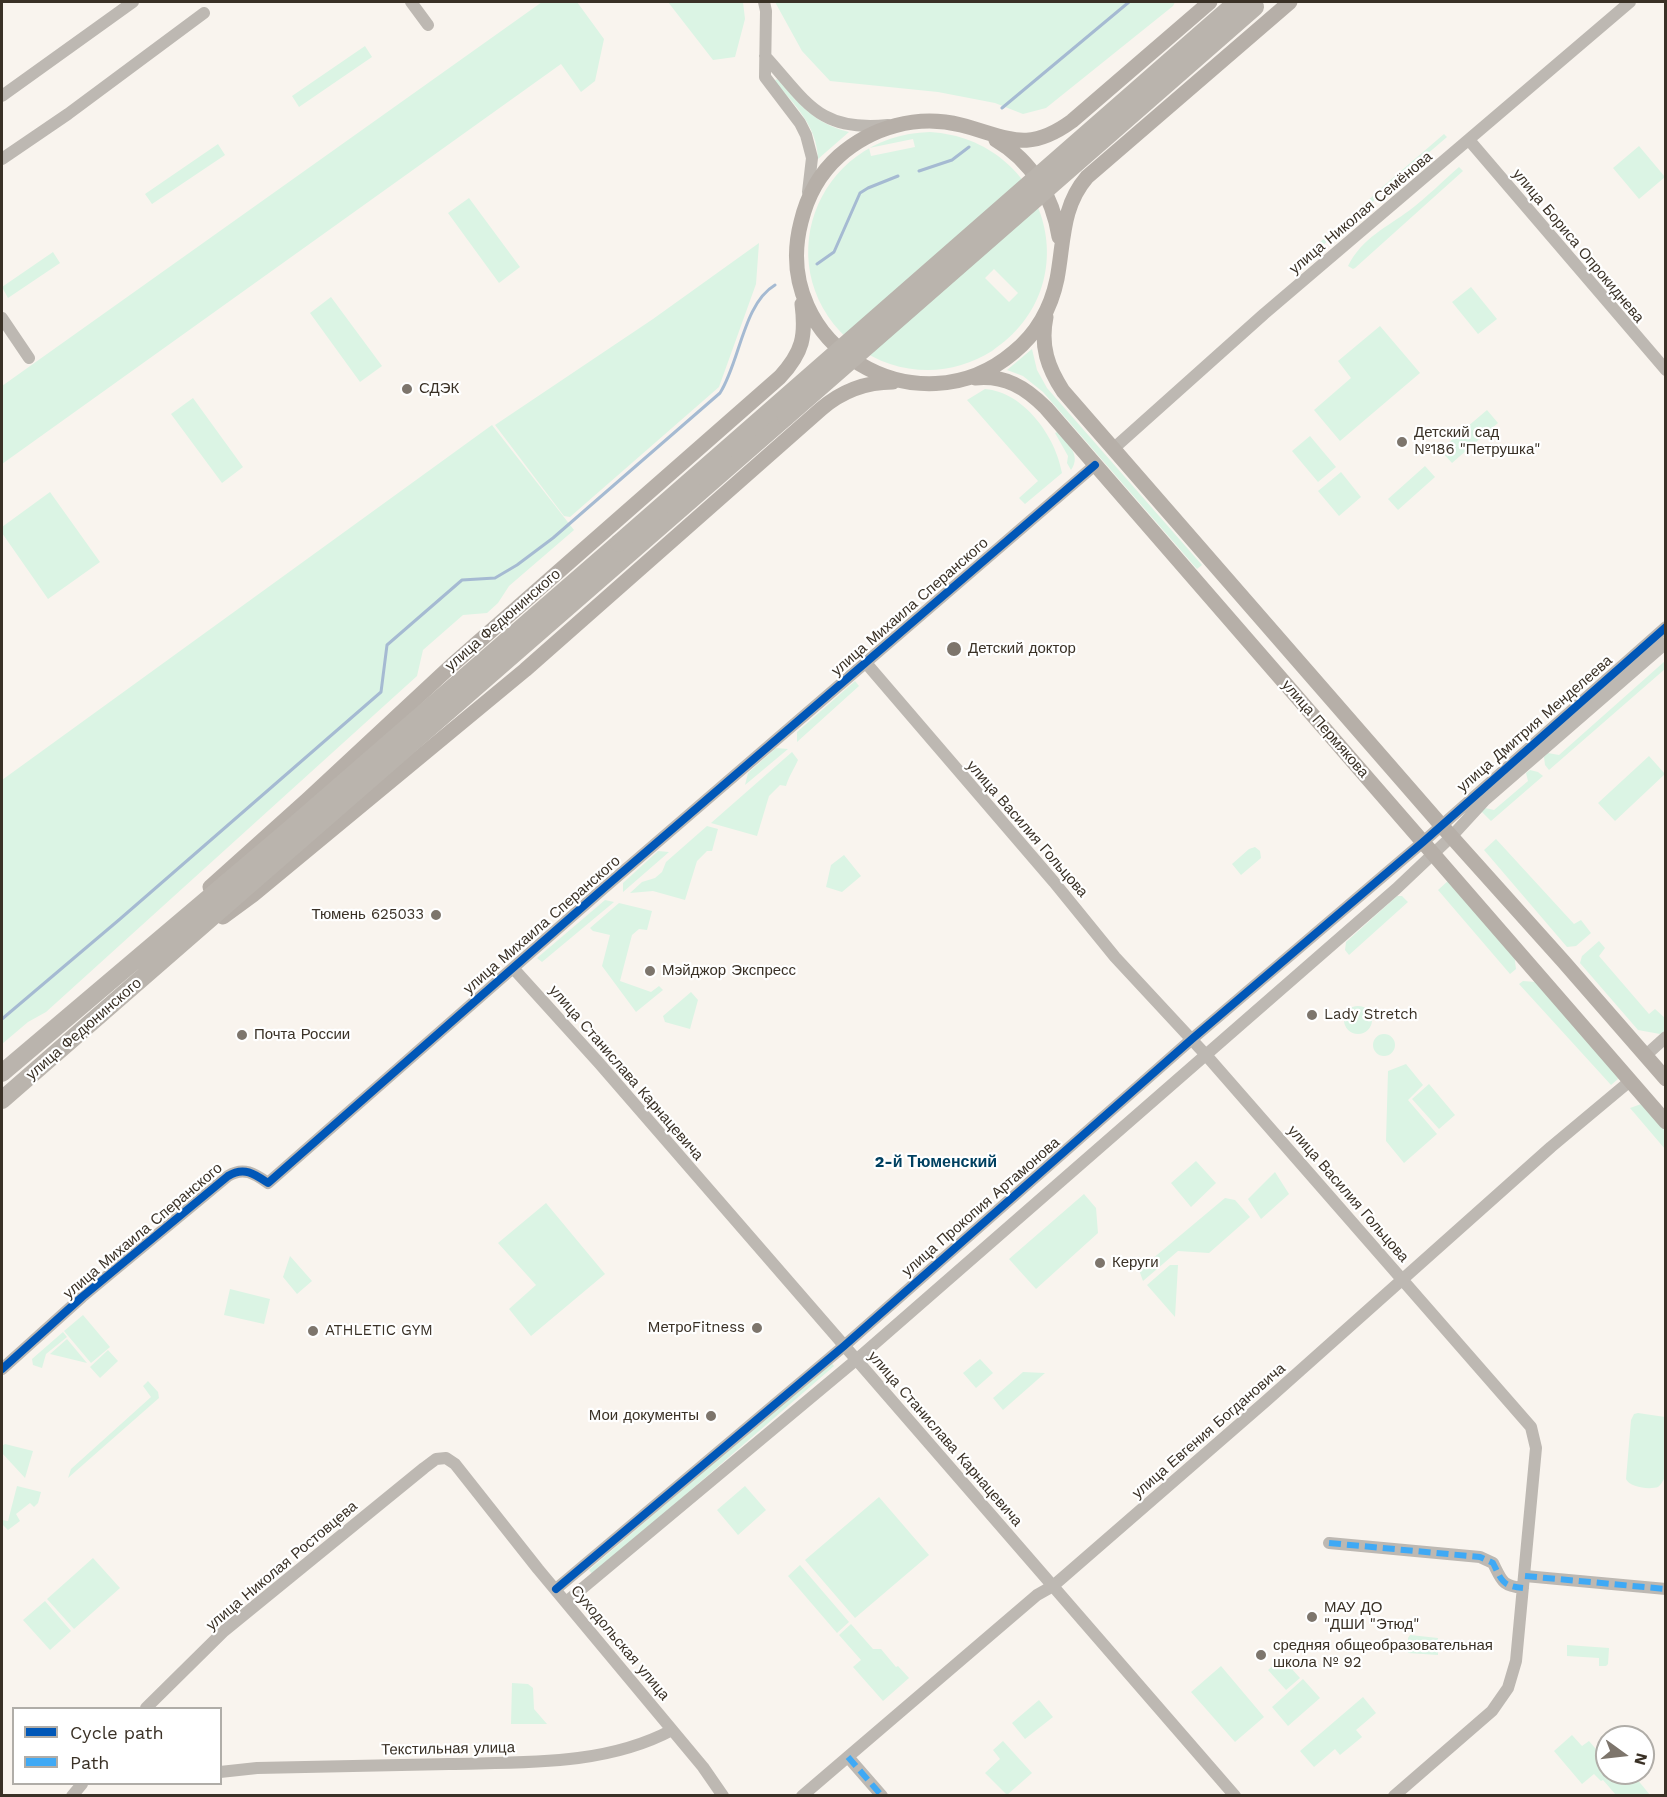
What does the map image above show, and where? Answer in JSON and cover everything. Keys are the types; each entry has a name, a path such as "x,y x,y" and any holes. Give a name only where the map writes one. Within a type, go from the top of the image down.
{"highway":[{"path":"624,549 1237,2"},
{"path":"624,549 1258,4"},
{"name":"улица Федюнинского","path":"2,1073 151,945 624,549"},
{"name":"улица Федюнинского","path":"2,1100 166,958 624,549"}],"main road":[{"path":"1210,2 1061,129 1047,136 1018,141 947,122 918,121 882,129 860,140 836,159 816,183 803,212 797,243 798,274 802,289 814,318 838,349 871,371 914,384 938,384 962,380 990,369 1015,352 1035,329 1050,303 1057,281 1069,207 1078,188 1290,2"},
{"path":"975,129 1011,150 1037,178 1055,217 1060,258"},
{"name":"улица Федюнинского","path":"151,945 228,869 308,799 451,666 780,377 796,357 803,341 804,320 798,274"},
{"name":"улица Пермякова","path":"1050,303 1043,339 1050,369 1063,392 1665,1079"},
{"name":"улица Пермякова","path":"962,380 997,378 1007,380 1027,390 1046,408 1665,1122"},
{"name":"улица Федюнинского","path":"166,958 253,895 484,705 829,402 845,392 866,385 889,382 914,384"}],"street":[{"path":"2,96 133,2"},
{"path":"411,2 428,25"},
{"path":"764,2 766,11 765,77 800,123 811,148 812,170 803,212"},
{"name":"улица Николая Семёнова","path":"1113,449 1282,299 1630,2"},
{"path":"2,159 64,117 204,13"},
{"path":"765,56 813,109 834,122 860,127 904,123"},
{"name":"улица Бориса Опрокиднева","path":"1469,140 1665,370"},
{"path":"2,318 29,358"},
{"name":"улица Михаила Сперанского","path":"2,1369 82,1298 228,1176 237,1171 248,1171 268,1183 1095,465"},
{"name":"улица Дмитрия Менделеева","path":"1428,848 1665,627"},
{"name":"улица Дмитрия Менделеева","path":"1446,831 1485,800 1665,643"},
{"name":"улица Василия Гольцова","path":"866,663 1054,882 1115,957 1206,1054 1525,1419 1534,1434 1536,1448 1514,1670 1504,1696 1492,1711 1394,1796"},
{"path":"566,1602 856,1360 1396,889 1428,848"},
{"name":"улица Прокопия Артамонова","path":"556,1589 844,1346 1192,1039 1428,848"},
{"name":"улица Станислава Карнацевича","path":"513,968 1235,1796"},
{"path":"1645,1056 1665,1037"},
{"name":"улица Евгения Богдановича","path":"802,1796 1036,1595 1053,1586 1205,1455 1551,1147 1630,1082"},
{"name":"Суходольская улица","path":"446,1458 455,1464 703,1767 723,1796"},
{"name":"улица Николая Ростовцева","path":"147,1707 224,1631 299,1568 424,1468 436,1460 446,1458"},
{"path":"1329,1543 1480,1557 1493,1563 1501,1580 1509,1587 1524,1582 1665,1589"},
{"name":"Текстильная улица","path":"222,1772 257,1768 586,1758 655,1740 672,1730"},
{"path":"848,1757 882,1796"}],"green space":[{"path":"542,2 577,2 604,39 595,81 581,92 561,64 2,464 2,386"},
{"path":"668,2 743,2 745,19 735,57 713,60"},
{"path":"775,2 1175,2 1173,6 1046,108 1023,114 995,103 938,92 830,81 802,51"},
{"path":"365,46 372,57 299,107 292,96"},
{"path":"777,79 808,112 826,124 849,132 818,159 814,136 809,126 774,81"},
{"path":"930,132 970,141 1003,160 1027,187 1042,219 1047,255 1041,290 1023,323 992,351 961,365 945,369 918,370 899,367 872,356 856,346 828,316 812,282 808,247 815,213 831,182 857,156 869,150 871,156 915,147 913,139 875,147 890,139","holes":["994,269 1018,293 1009,302 985,278"]},
{"path":"1444,134 1447,137 1383,192 1380,189"},
{"path":"218,144 225,155 152,204 145,194"},
{"path":"1639,146 1665,177 1639,199 1613,168"},
{"path":"1459,167 1463,171 1355,268 1348,266 1368,240 1416,205"},
{"path":"1374,195 1377,198 1298,267 1296,264 1309,255 1311,250"},
{"path":"469,198 520,267 499,283 448,213"},
{"path":"759,243 756,284 719,387 570,517 564,516 495,425 653,319"},
{"path":"53,252 60,263 8,298 2,287"},
{"path":"1471,287 1497,319 1478,334 1452,302"},
{"path":"331,297 382,366 360,382 310,313"},
{"path":"1380,326 1420,373 1340,441 1314,410 1351,378 1338,361"},
{"path":"1032,349 1037,370 1047,388 1202,565 1197,569 1043,392 1023,376 1007,370"},
{"path":"985,389 1013,398 1025,407 1045,431 1059,459 1062,473 1025,504 1019,498 1038,481 967,400"},
{"path":"193,398 243,467 222,483 171,414"},
{"path":"1487,410 1498,423 1452,463 1440,450"},
{"path":"492,425 574,530 509,586 498,603 487,613 463,615 423,650 417,676 46,1012 28,1022 2,1044 2,780"},
{"path":"1057,432 1074,454 1074,465 1071,470 1067,463 1068,456 1055,433"},
{"path":"1310,436 1336,467 1318,482 1292,451"},
{"path":"1425,466 1435,477 1398,510 1388,499"},
{"path":"1341,472 1361,497 1339,516 1318,491"},
{"path":"50,492 100,562 48,599 2,533 2,527"},
{"path":"1665,661 1665,669 1549,770 1545,765 1544,757 1548,753 1559,755"},
{"path":"855,681 859,686 797,742 797,732"},
{"path":"776,748 788,749 745,785 748,773"},
{"path":"792,752 798,760 786,786 780,785 769,796 757,836 711,823"},
{"path":"1649,756 1665,774 1615,821 1598,803"},
{"path":"1530,770 1543,776 1491,821 1481,811 1485,808 1494,810 1528,781 1526,773"},
{"path":"707,826 718,829 712,851 707,851 697,861 685,900 653,891 630,893 642,882 655,878 662,872 666,862"},
{"path":"1496,839 1574,924 1581,920 1591,933 1576,946 1567,947 1484,850"},
{"path":"1255,847 1260,851 1261,858 1241,875 1232,864 1249,849"},
{"path":"658,851 669,852 623,892 623,883"},
{"path":"844,855 861,876 842,892 826,887 831,865"},
{"path":"1449,880 1514,953 1516,969 1510,974 1438,890"},
{"path":"1397,896 1402,896 1408,902 1349,955 1345,950 1346,942"},
{"path":"605,900 614,902 542,962 537,958"},
{"path":"619,903 652,911 647,930 639,929 632,935 620,981 651,992 659,986 663,990 636,1012 602,966 610,935 593,931 590,928"},
{"path":"1599,941 1605,948 1599,956 1649,1014 1655,1009 1665,1018 1665,1031 1660,1034 1638,1030 1580,963 1582,956"},
{"path":"1523,981 1536,982 1617,1073 1618,1079 1611,1085 1519,984"},
{"path":"691,992 698,1000 690,1029 665,1022 663,1016"},
{"path":"1358,1006 1368,1010 1372,1020 1368,1030 1358,1034 1348,1030 1344,1020 1348,1010"},
{"path":"1384,1034 1392,1037 1395,1045 1392,1053 1384,1056 1376,1053 1373,1045 1376,1037"},
{"path":"1406,1064 1423,1085 1408,1100 1437,1134 1404,1163 1386,1141 1388,1071"},
{"path":"1429,1084 1455,1115 1439,1129 1412,1099"},
{"path":"1644,1103 1665,1131 1665,1149 1630,1108"},
{"path":"1196,1161 1216,1183 1191,1207 1171,1183"},
{"path":"1275,1172 1289,1194 1261,1219 1248,1199"},
{"path":"1084,1194 1096,1208 1098,1233 1036,1289 1009,1259"},
{"path":"1225,1198 1235,1200 1250,1217 1209,1253 1178,1251 1143,1281 1139,1270"},
{"path":"546,1203 605,1274 531,1336 509,1309 536,1285 498,1243"},
{"path":"290,1256 312,1281 297,1294 283,1277"},
{"path":"1170,1265 1178,1265 1175,1317 1147,1285"},
{"path":"230,1289 270,1299 264,1324 224,1315"},
{"path":"83,1315 110,1347 91,1363 64,1331"},
{"path":"63,1332 67,1337 46,1354 42,1368 33,1365 32,1359"},
{"path":"67,1339 87,1363 50,1354"},
{"path":"108,1350 118,1361 100,1378 90,1367"},
{"path":"980,1359 993,1373 976,1388 963,1373"},
{"path":"831,1362 834,1366 593,1575 589,1570"},
{"path":"1023,1372 1045,1373 1003,1410 993,1398"},
{"path":"148,1381 158,1392 159,1398 68,1478 71,1469 151,1397 143,1386"},
{"path":"1634,1414 1665,1417 1664,1479 1658,1487 1640,1487 1631,1484 1626,1479 1631,1420"},
{"path":"5,1444 33,1451 25,1478 2,1453 2,1446"},
{"path":"17,1486 41,1492 38,1503 34,1507 30,1503 16,1514 20,1521 8,1530 2,1524 2,1520 8,1521"},
{"path":"745,1486 766,1510 738,1535 717,1510"},
{"path":"879,1497 929,1555 855,1618 805,1560"},
{"path":"93,1558 120,1588 74,1629 47,1599"},
{"path":"800,1565 849,1622 837,1633 788,1576"},
{"path":"45,1601 71,1631 50,1650 23,1620"},
{"path":"851,1624 873,1649 881,1649 909,1678 883,1701 853,1667 861,1660 839,1635"},
{"path":"1410,1635 1438,1638 1438,1655 1408,1653"},
{"path":"1567,1645 1609,1648 1608,1664 1599,1666 1599,1658 1567,1656"},
{"path":"1282,1658 1300,1678 1286,1690 1268,1670"},
{"path":"1221,1666 1264,1717 1235,1742 1191,1692"},
{"path":"1303,1679 1320,1698 1288,1726 1272,1707"},
{"path":"512,1683 528,1684 533,1688 534,1709 547,1724 511,1724"},
{"path":"1363,1697 1376,1713 1356,1730 1362,1737 1340,1755 1335,1749 1314,1767 1300,1751"},
{"path":"1039,1700 1053,1717 1025,1739 1012,1723"},
{"path":"1572,1735 1582,1746 1589,1741 1595,1748 1595,1775 1582,1784 1554,1751"},
{"path":"1003,1741 1032,1773 1007,1795 985,1773 1000,1759 993,1750"},
{"path":"1607,1785 1642,1785 1650,1795 1616,1795"}],"waterway":[{"path":"1002,108 1129,2"},
{"path":"919,171 952,160 969,147"},
{"path":"817,264 834,252 860,193 898,176"},
{"path":"2,1019 381,692 387,645 462,580 495,578 553,538 720,393 733,366 749,319 764,294 775,285"}],"marked path":[{"path":"1329,1543 1480,1557 1493,1563 1504,1582 1523,1588"},
{"path":"1525,1576 1666,1589"},
{"path":"848,1757 882,1796"}],"cycle path":[{"path":"2,1369 82,1297 228,1176 244,1171 268,1183 604,888 1095,465"},
{"path":"556,1589 844,1346 1192,1039 1423,842 1666,627"}],"place":[{"name":"СДЭК","path":"407,389"},
{"name":"Детский сад №186 \"Петрушка\"","path":"1402,442"},
{"name":"Детский доктор","path":"954,649"},
{"name":"Тюмень 625033","path":"436,915"},
{"name":"Мэйджор Экспресс","path":"650,971"},
{"name":"Lady Stretch","path":"1312,1015"},
{"name":"Почта России","path":"242,1035"},
{"name":"Керуги","path":"1100,1263"},
{"name":"МетроFitness","path":"757,1328"},
{"name":"ATHLETIC GYM","path":"313,1331"},
{"name":"Мои документы","path":"711,1416"},
{"name":"МАУ ДО \"ДШИ \"Этюд\"","path":"1312,1617"},
{"name":"средняя общеобразовательная школа № 92","path":"1261,1655"}],"district":[{"name":"2-й Тюменский","path":"936,1162"}]}
